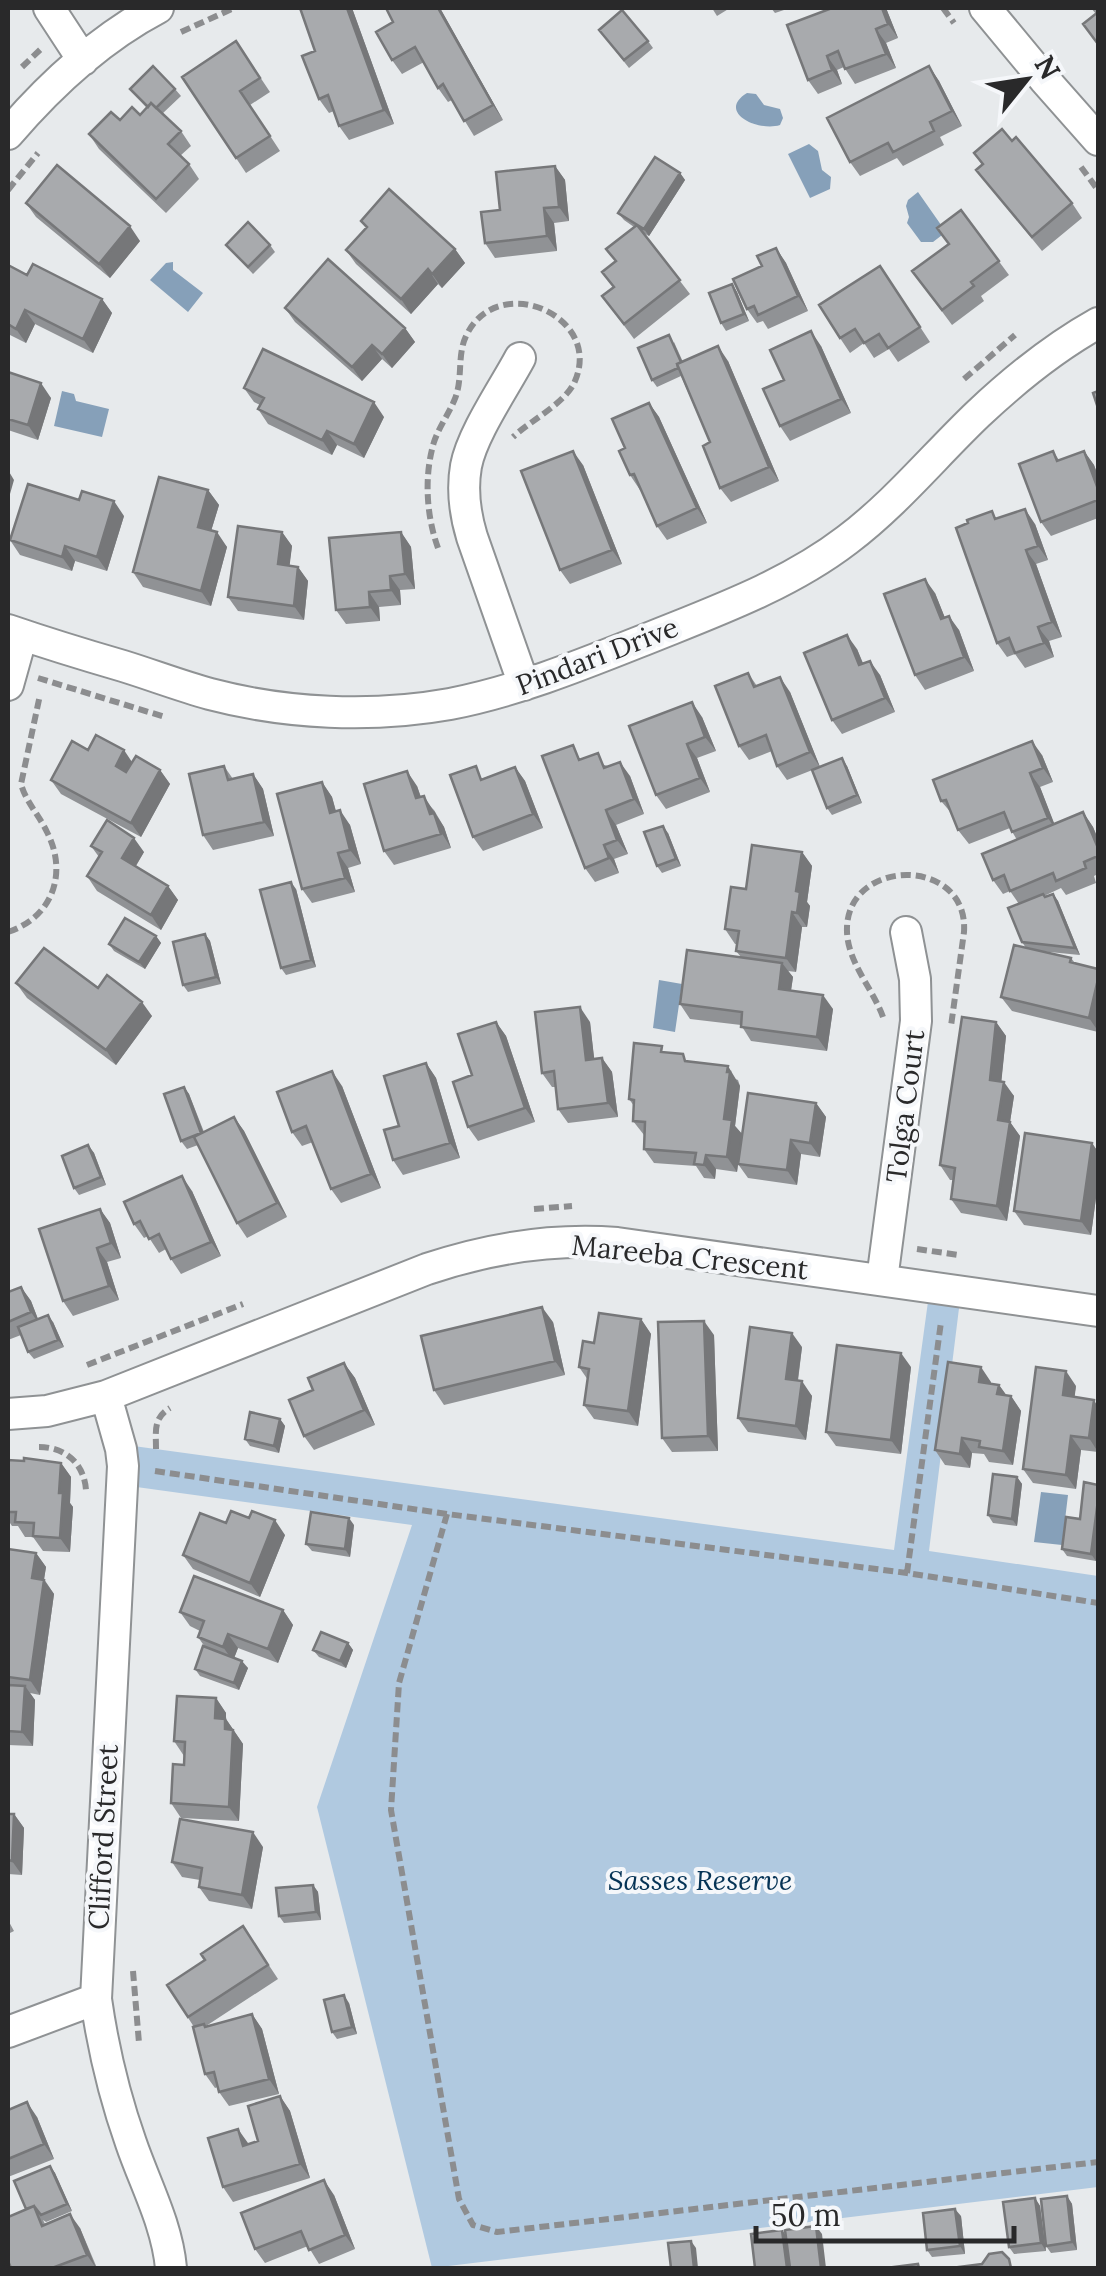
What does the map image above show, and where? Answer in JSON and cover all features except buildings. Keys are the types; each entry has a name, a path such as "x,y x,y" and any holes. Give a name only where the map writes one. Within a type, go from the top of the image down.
{"street":[{"path":"49,8 83,60"},
{"path":"8,134 30,108 83,60 158,8"},
{"path":"985,8 1098,140"},
{"name":"Pindari Drive","path":"15,633 207,694 300,709 371,712 424,708 524,684 708,614 789,578 874,518 1000,394 1098,323"},
{"path":"520,358 475,440 466,464 465,488 472,537 524,684"},
{"path":"8,685 15,633"},
{"name":"Tolga Court","path":"882,1280 916,1022 915,979 906,932"},
{"name":"Mareeba Crescent","path":"8,1414 47,1411 106,1396 427,1269 510,1246 541,1242 618,1242 1098,1311"},
{"name":"Clifford Street","path":"106,1396 123,1466 96,1998 109,2073 164,2230 172,2268"},
{"path":"8,2032 96,1998"}],"path":[{"path":"176,35 234,8"},
{"path":"8,190 45,145"},
{"path":"961,382 1021,331"},
{"path":"8,932 35,918 56,883 58,868 52,842 21,784 44,680"},
{"path":"907,1573 942,1322"},
{"path":"170,1408 156,1424 155,1471 447,1514 907,1573 1098,1603"},
{"path":"26,1446 61,1451 76,1462 85,1478"},
{"path":"447,1514 399,1683 390,1810 458,2199 472,2225 497,2232 1098,2162"},
{"path":"132,1965 140,2046"}],"green space":[{"name":"Sasses Reserve","path":"930,1287 961,1292 929,1551 1098,1576 1098,2187 432,2268 317,1807 412,1525 122,1485 119,1444 894,1550"}],"shaded area":[{"path":"747,93 756,94 764,105 780,109 780,125 761,126 744,119 736,107"},
{"path":"809,144 818,151 822,170 831,177 830,189 810,198 788,154"},
{"path":"918,192 946,232 933,242 921,242 907,223 908,200"},
{"path":"173,262 173,270 203,293 188,312 150,280 166,263"},
{"path":"62,391 74,394 76,401 109,409 102,437 54,426"},
{"path":"659,980 682,984 675,1032 653,1028"},
{"path":"1041,1492 1068,1495 1062,1545 1034,1542"}]}
